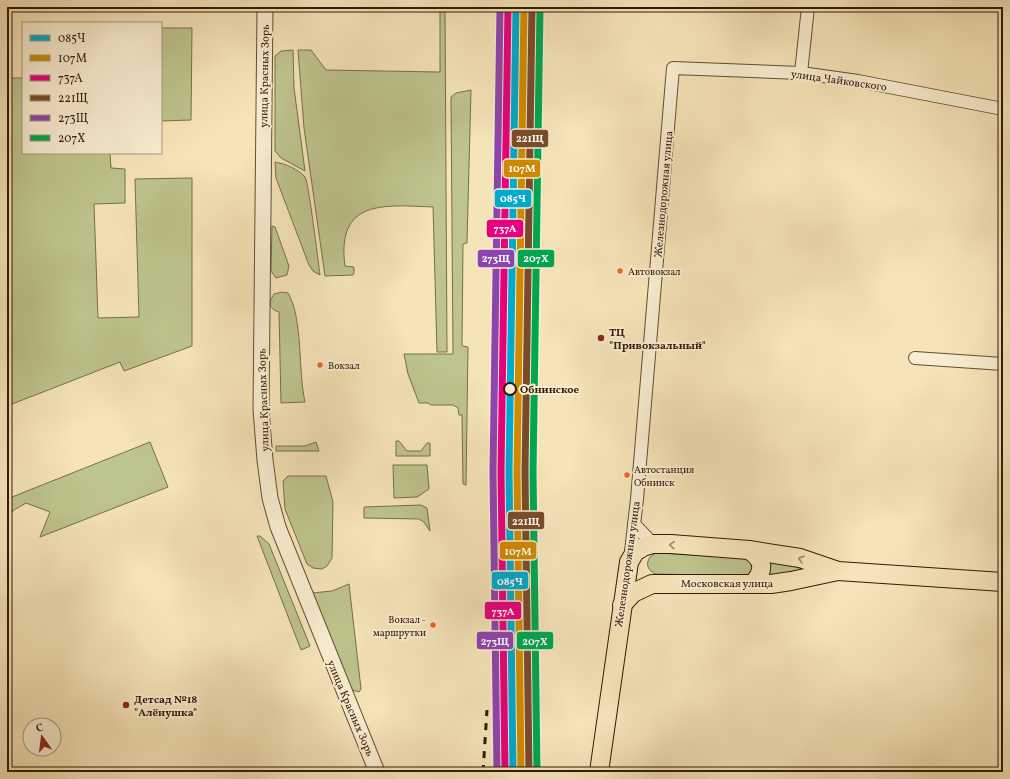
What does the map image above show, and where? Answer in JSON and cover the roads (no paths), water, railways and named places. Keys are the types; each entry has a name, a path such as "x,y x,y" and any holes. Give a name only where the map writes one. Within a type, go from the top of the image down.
{"main road":[{"name":"Московская улица","path":"653,544 749,550 800,558 838,571 1003,582"},
{"path":"652,584 634,574 629,562 639,549 653,544"},
{"path":"749,550 758,556 762,565 761,576 753,584"},
{"name":"Железнодорожная улица","path":"599,772 629,562"},
{"name":"Московская улица","path":"622,605 634,593 652,584 753,584 791,582 838,571"}],"street":[{"name":"улица Красных Зорь","path":"265,7 261,410 268,486 278,527 377,772"},
{"path":"801,73 808,7"},
{"name":"улица Чайковского","path":"673,68 801,73 858,81 1003,109"},
{"name":"Железнодорожная улица","path":"629,562 634,524 673,68"},
{"path":"915,358 1003,364"},
{"path":"634,524 653,544"}],"railway":[{"path":"483,772 487,710"}],"place":[{"name":"Автовокзал","path":"620,271"},
{"name":"ТЦ \"Привокзальный\"","path":"601,338"},
{"name":"Вокзал","path":"320,365"},
{"name":"Обнинское","path":"510,389"},
{"name":"Автостанция Обнинск","path":"627,475"},
{"name":"Вокзал - маршрутки","path":"433,625"},
{"name":"Детсад №18 \"Алёнушка\"","path":"126,705"}]}
